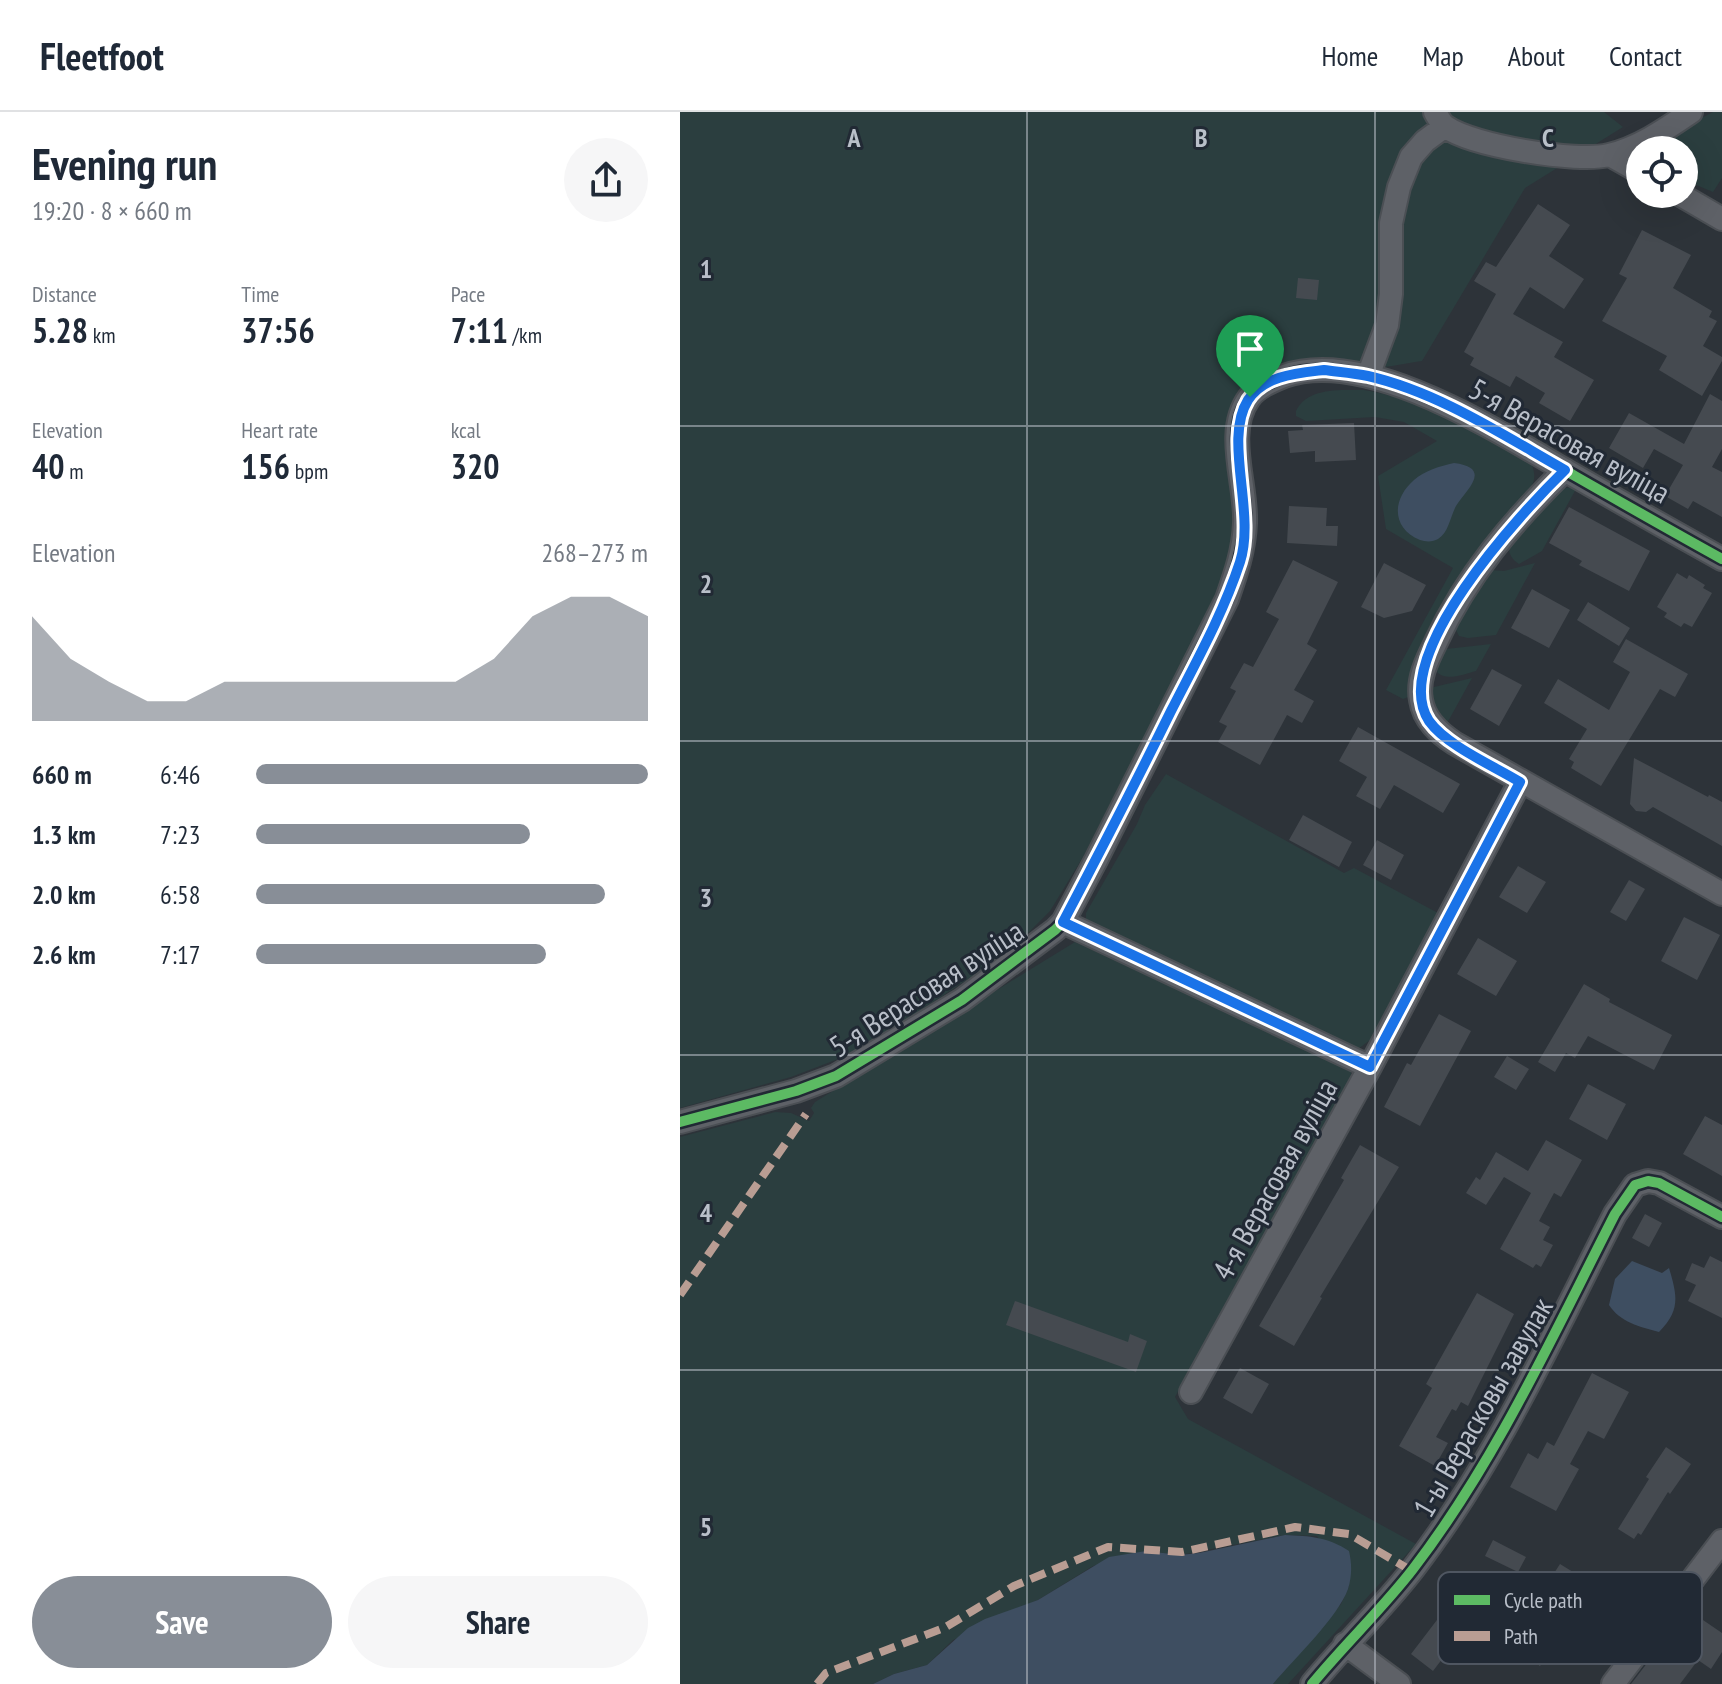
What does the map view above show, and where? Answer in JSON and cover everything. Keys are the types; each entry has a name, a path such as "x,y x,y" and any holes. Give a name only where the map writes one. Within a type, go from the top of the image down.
{"street":[{"path":"1368,376 1383,339 1390,310 1391,223 1399,187 1411,157 1440,119 1496,145 1575,157 1610,155 1657,135 1691,112"},
{"path":"1610,155 1626,164"},
{"path":"1698,205 1722,219"},
{"name":"5-я Верасовая вуліца","path":"680,1122 796,1091 849,1070 962,1000 1028,953 1063,922 1227,599 1241,557 1244,535 1245,496 1238,436 1241,414 1250,397 1268,382 1293,373 1324,370 1368,376 1399,386 1475,419 1722,559"},
{"path":"1565,470 1483,560 1448,617 1425,664 1420,687 1423,709 1436,729 1454,743 1722,894"},
{"name":"4-я Верасовая вуліца","path":"1191,1392 1370,1067 1520,782"},
{"path":"1063,922 1370,1067"},
{"name":"1-ы Верасковы завулак","path":"1312,1684 1412,1571 1470,1487 1509,1421 1625,1196 1635,1185 1648,1181 1659,1183 1722,1217"},
{"path":"1698,1572 1722,1541"},
{"path":"1345,1644 1399,1684"},
{"path":"1613,1684 1628,1664"}],"shaded area":[{"path":"680,112 1604,112 1623,127 1525,188 1422,361 1378,367 1316,363 1281,366 1265,372 1250,383 1237,399 1235,543 1220,590 1083,857 1050,911 1009,952 859,1051 791,1077 680,1108"},
{"path":"1713,112 1722,112 1722,178 1713,192 1698,186 1698,136 1667,136"},
{"path":"1335,390 1364,390 1408,401 1450,419 1531,463 1534,473 1530,489 1482,546 1411,696 1403,699 1386,690 1453,568 1386,529 1378,476 1437,441 1404,422 1375,417 1306,421 1296,416 1301,403 1316,394"},
{"path":"1587,469 1542,551 1519,564 1516,562 1510,553 1509,543 1559,489 1573,487"},
{"path":"1535,563 1496,635 1459,636 1455,623 1490,570 1504,571"},
{"path":"1491,644 1476,671 1450,677 1437,672 1439,659 1446,649"},
{"path":"1472,678 1445,727 1437,719 1429,691"},
{"path":"1166,774 1344,873 1354,868 1438,913 1370,1040 1358,1049 1086,920 1086,913 1145,805"},
{"path":"1075,942 1351,1070 1351,1082 1175,1397 1188,1419 1416,1544 1288,1684 1273,1684 1341,1604 1349,1586 1317,1536 1285,1535 1180,1555 1146,1551 1093,1566 1038,1600 953,1640 927,1665 894,1674 873,1684 680,1684 680,1137 775,1112 791,1113 809,1121 815,1102"}],"water":[{"path":"1454,463 1472,469 1474,480 1456,506 1442,536 1432,541 1420,540 1411,535 1400,521 1398,513 1402,496 1422,474"},
{"path":"1632,1261 1662,1273 1669,1268 1674,1286 1674,1309 1659,1332 1625,1320 1609,1305 1615,1279"},
{"path":"1285,1535 1318,1538 1349,1551 1351,1575 1348,1589 1335,1612 1273,1684 873,1684 894,1674 927,1665 968,1628 1038,1600 1109,1557 1146,1551 1180,1555 1199,1553"}],"building":[{"path":"1538,204 1570,225 1549,256 1584,279 1564,309 1530,287 1513,314 1563,342 1554,357 1594,380 1570,421 1539,403 1545,393 1516,376 1510,387 1470,365 1474,358 1464,352 1496,294 1474,281 1486,262 1496,267"},
{"path":"1642,230 1691,255 1673,288 1712,311 1709,317 1717,321 1703,346 1722,357 1722,361 1702,396 1659,370 1667,356 1602,321 1627,278 1619,274"},
{"path":"1298,278 1319,280 1317,300 1296,298"},
{"path":"1710,394 1722,401 1722,449 1712,467 1722,472 1722,517 1693,501 1688,509 1665,496 1683,465 1654,449 1643,468 1609,448 1629,413 1684,444"},
{"path":"1354,423 1356,460 1315,462 1315,451 1290,453 1288,431 1303,430 1302,425"},
{"path":"1289,506 1327,508 1326,526 1338,526 1337,546 1287,543"},
{"path":"1569,507 1650,551 1629,591 1579,565 1582,561 1549,543"},
{"path":"1293,560 1338,582 1307,644 1317,650 1294,690 1314,701 1302,723 1287,715 1260,765 1218,742 1227,726 1219,722 1236,691 1230,688 1244,663 1253,667 1279,619 1266,612"},
{"path":"1384,563 1426,585 1412,611 1384,618 1361,607"},
{"path":"1677,573 1687,579 1689,575 1712,593 1692,627 1684,623 1681,627 1664,617 1667,613 1657,607"},
{"path":"1532,589 1570,610 1549,648 1511,628"},
{"path":"1588,602 1630,628 1619,646 1577,620"},
{"path":"1626,639 1688,674 1675,697 1660,689 1601,786 1571,768 1574,762 1569,759 1587,729 1544,703 1558,679 1609,710 1630,672 1613,662"},
{"path":"1492,669 1522,685 1499,726 1470,709"},
{"path":"1358,727 1460,784 1443,813 1394,785 1380,809 1356,796 1367,777 1339,761"},
{"path":"1634,758 1722,802 1722,846 1653,807 1646,812 1636,811 1630,804"},
{"path":"1303,815 1352,842 1339,867 1289,840"},
{"path":"1377,840 1404,855 1391,880 1363,865"},
{"path":"1518,866 1546,882 1527,913 1499,897"},
{"path":"1629,880 1645,889 1626,921 1610,912"},
{"path":"1684,917 1720,935 1697,980 1661,961"},
{"path":"1478,938 1517,961 1496,996 1457,974"},
{"path":"1584,984 1610,999 1609,1002 1672,1035 1654,1070 1588,1036 1575,1058 1566,1053 1555,1072 1538,1062"},
{"path":"1439,1014 1471,1031 1420,1126 1384,1107 1407,1063 1411,1065"},
{"path":"1507,1056 1529,1069 1516,1090 1494,1077"},
{"path":"1588,1084 1626,1104 1607,1140 1569,1119"},
{"path":"1705,1116 1722,1125 1722,1176 1683,1154"},
{"path":"1546,1140 1582,1160 1561,1197 1554,1193 1539,1221 1550,1227 1543,1240 1553,1245 1541,1267 1536,1264 1533,1268 1500,1249 1531,1193 1504,1177 1486,1205 1466,1193 1476,1177 1480,1180 1496,1152 1528,1171"},
{"path":"1360,1145 1399,1167 1294,1346 1259,1326 1344,1180 1341,1178"},
{"path":"1645,1214 1662,1223 1649,1247 1632,1238"},
{"path":"1710,1256 1722,1262 1722,1318 1688,1301 1696,1285 1685,1280 1692,1263 1704,1268"},
{"path":"1477,1293 1514,1314 1468,1406 1461,1402 1456,1411 1452,1409 1436,1437 1448,1443 1435,1466 1399,1446 1432,1388 1426,1384"},
{"path":"1015,1301 1128,1342 1130,1334 1147,1341 1136,1372 1006,1325"},
{"path":"1240,1368 1269,1384 1252,1414 1223,1398"},
{"path":"1592,1373 1629,1392 1604,1439 1588,1431 1570,1464 1579,1469 1556,1511 1510,1487 1528,1453 1538,1459 1547,1442 1554,1446"},
{"path":"1666,1447 1691,1464 1670,1494 1668,1492 1641,1535 1638,1533 1634,1539 1618,1529"},
{"path":"1493,1540 1526,1557 1518,1572 1485,1556"},
{"path":"1560,1564 1573,1572 1555,1572"},
{"path":"1438,1619 1438,1664 1433,1671 1411,1654"},
{"path":"1702,1622 1722,1633 1722,1652 1711,1669 1702,1663"},
{"path":"1646,1664 1695,1664 1680,1684 1631,1684"}],"marked path":[{"path":"680,1295 806,1114"},
{"path":"817,1684 826,1673 944,1628 1014,1586 1108,1547 1182,1552 1295,1527 1349,1534 1412,1571"}],"cycle path":[{"path":"680,1122 796,1091 836,1076 962,1000 1063,922 1227,599 1241,552 1245,523 1238,427 1249,398 1265,385 1284,376 1318,370 1355,373 1434,399 1474,418 1722,559"},
{"path":"1312,1684 1413,1569 1471,1485 1546,1351 1615,1214 1635,1185 1648,1181 1659,1183 1722,1217"}],"route":[{"path":"1324,370 1368,376 1475,419 1565,470 1530,504 1483,560 1448,617 1425,664 1420,699 1436,729 1520,782 1370,1067 1063,922 1227,599 1241,557 1245,524 1238,436 1241,414 1250,397 1268,382 1293,373 1324,370"}]}
